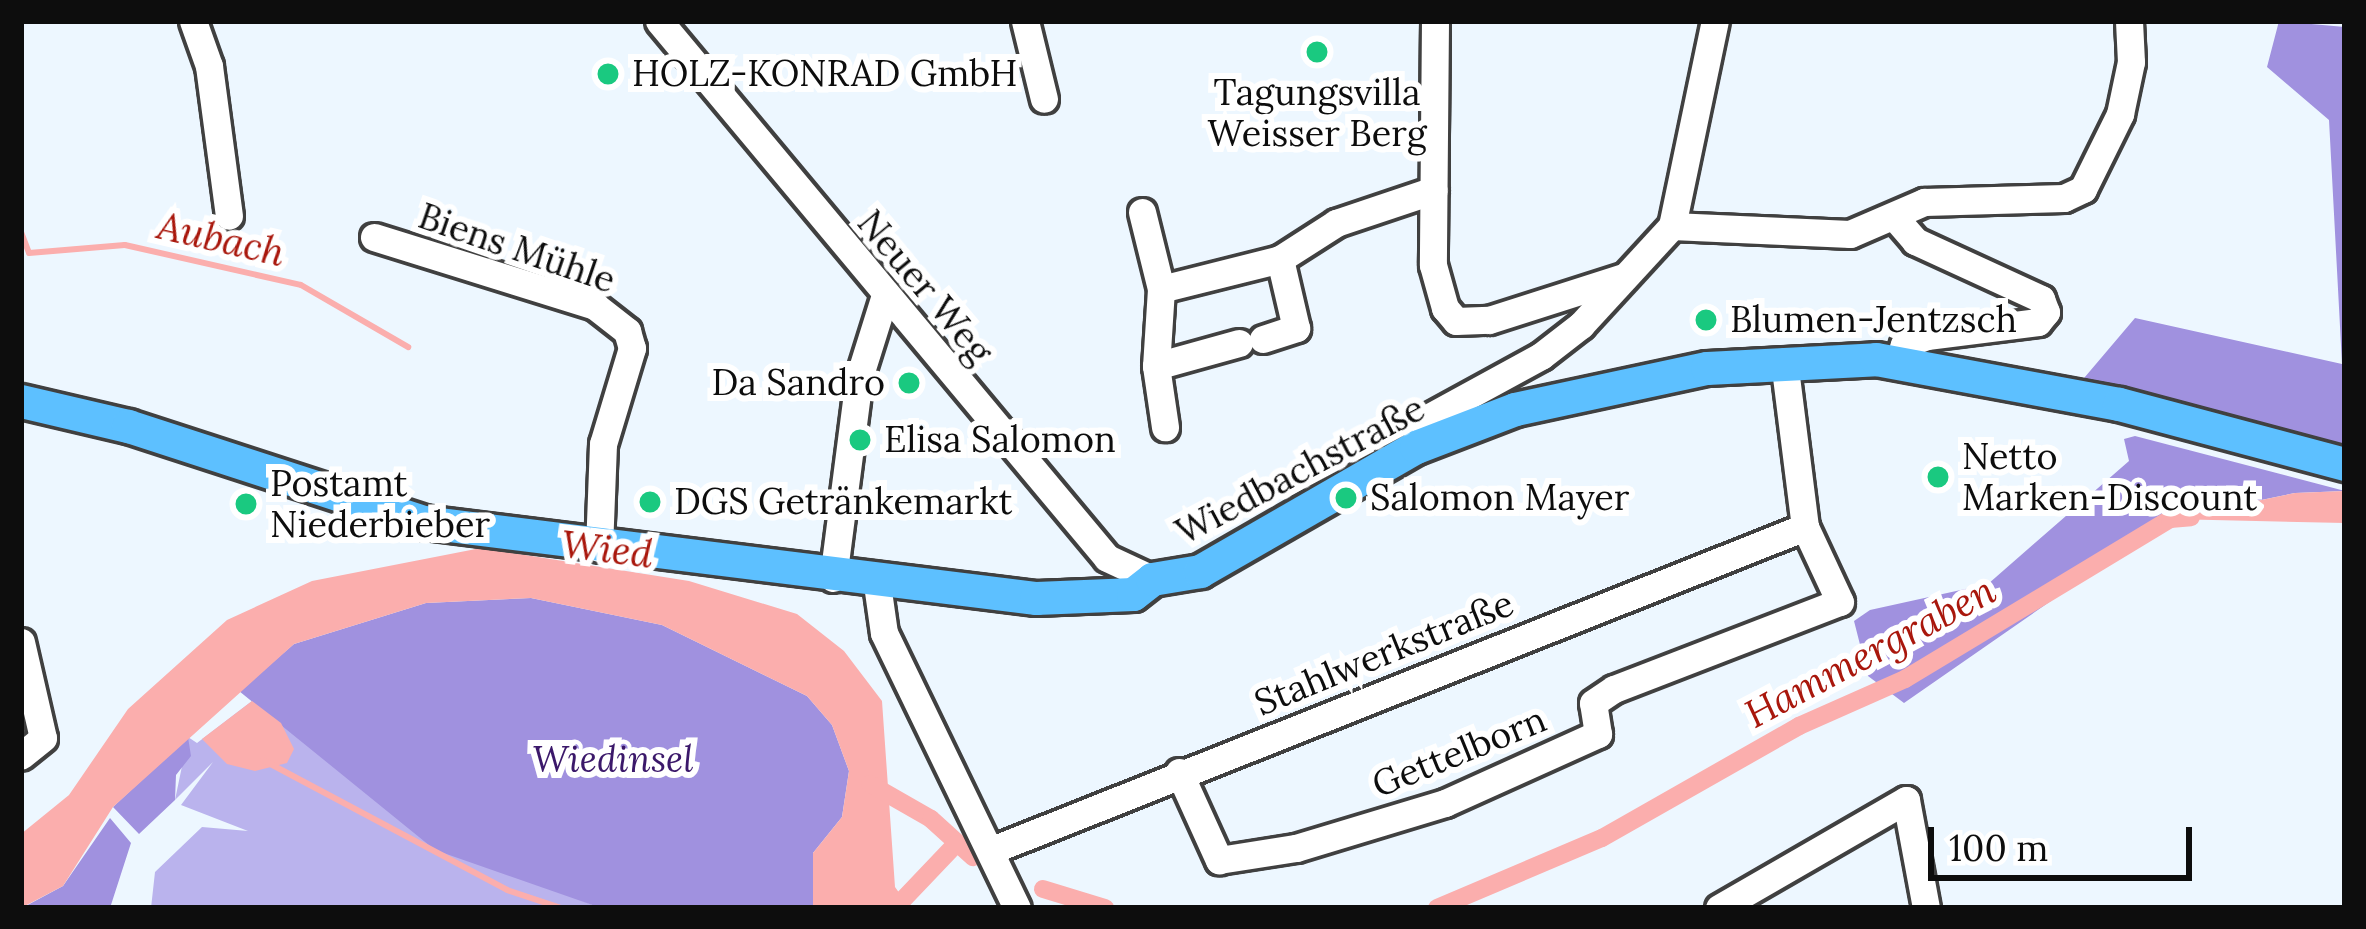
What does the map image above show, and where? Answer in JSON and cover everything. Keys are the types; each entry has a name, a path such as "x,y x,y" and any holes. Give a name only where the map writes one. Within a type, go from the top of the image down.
{"main road":[{"name":"Wiedbachstraße","path":"21,401 128,426 424,522 877,584 1072,599 1132,594 1152,579 1200,571 1415,447 1621,382 1784,361 1898,362 2119,404 2339,463"}],"street":[{"path":"193,21 209,66 230,216"},
{"path":"1025,21 1044,100"},
{"path":"1435,21 1437,293 1456,321 1536,309 1624,277"},
{"path":"1415,447 1420,422 1541,356 1672,226 1715,21"},
{"path":"1672,226 1811,237 1897,220 1924,202 2064,198 2083,188 2120,114 2132,62 2129,21"},
{"name":"Neuer Weg","path":"661,22 1107,558 1152,579"},
{"path":"1161,289 1280,259 1336,223 1434,190"},
{"path":"1142,212 1161,289 1156,366 1165,427"},
{"path":"1897,220 1915,242 2041,299 2047,312 2038,322 1928,336 1904,344 1898,362"},
{"name":"Biens Mühle","path":"374,237 595,306 627,331 632,348 603,444 599,548"},
{"path":"1156,366 1309,325 1280,259"},
{"path":"832,578 859,378 885,295"},
{"path":"1784,361 1805,527"},
{"name":"Gettelborn","path":"1179,772 1220,860 1296,848 1445,803 1598,734 1593,703 1614,689 1840,602 1805,527"},
{"name":"Stahlwerkstraße","path":"992,850 1805,527"},
{"path":"877,584 884,633 1017,908"},
{"path":"21,756 44,738 23,660"},
{"path":"1719,908 1906,800 1926,908"}],"shaded area":[{"path":"2345,491 2345,523 2170,519 2295,493"},
{"path":"481,548 689,581 797,614 844,651 882,701 895,887 910,908 813,908 813,853 842,817 849,771 832,725 807,696 662,625 531,598 426,603 294,644 113,807 63,886 21,908 21,834 69,795 128,709 227,620 312,581"},
{"path":"252,701 523,878 601,908 151,908 155,872 202,827 248,831 181,805 213,762 175,800 188,737 197,743"},
{"path":"252,701 281,723 294,749 287,763 255,771 227,764 202,739"}],"green space":[{"path":"2279,21 2345,27 2345,451 2079,384 2135,318 2342,364 2329,120 2267,67"},
{"path":"2135,436 2345,491 2295,493 2169,519 1904,703 1868,676 1854,621 1870,610 1988,584 2129,461 2124,439"},
{"name":"Wiedinsel","path":"531,598 662,625 807,696 832,725 849,771 842,817 813,853 813,908 601,908 435,850 239,691 294,644 426,603"},
{"path":"188,737 191,756 176,775 175,800 139,834 113,807"},
{"path":"110,818 131,843 110,908 22,908 63,886"}],"waterway":[{"name":"Aubach","path":"21,232 29,253 125,245 301,285 408,347"},
{"name":"Hammergraben","path":"1437,908 1602,838 1799,726 1905,679 2170,519 2191,517"},
{"name":"Wied","path":"263,760 507,890 561,908"},
{"name":"Hammergraben","path":"870,784 931,819 973,857"},
{"path":"895,908 956,844"},
{"name":"Hammergraben","path":"1043,889 1105,908"}],"place":[{"name":"Tagungsvilla Weisser Berg","path":"1317,52"},
{"name":"HOLZ-KONRAD GmbH","path":"608,74"},
{"name":"Blumen-Jentzsch","path":"1706,320"},
{"name":"Da Sandro","path":"909,383"},
{"name":"Elisa Salomon","path":"860,440"},
{"name":"Netto Marken-Discount","path":"1938,477"},
{"name":"Salomon Mayer","path":"1346,498"},
{"name":"DGS Getränkemarkt","path":"650,502"},
{"name":"Postamt Niederbieber","path":"246,504"}]}
